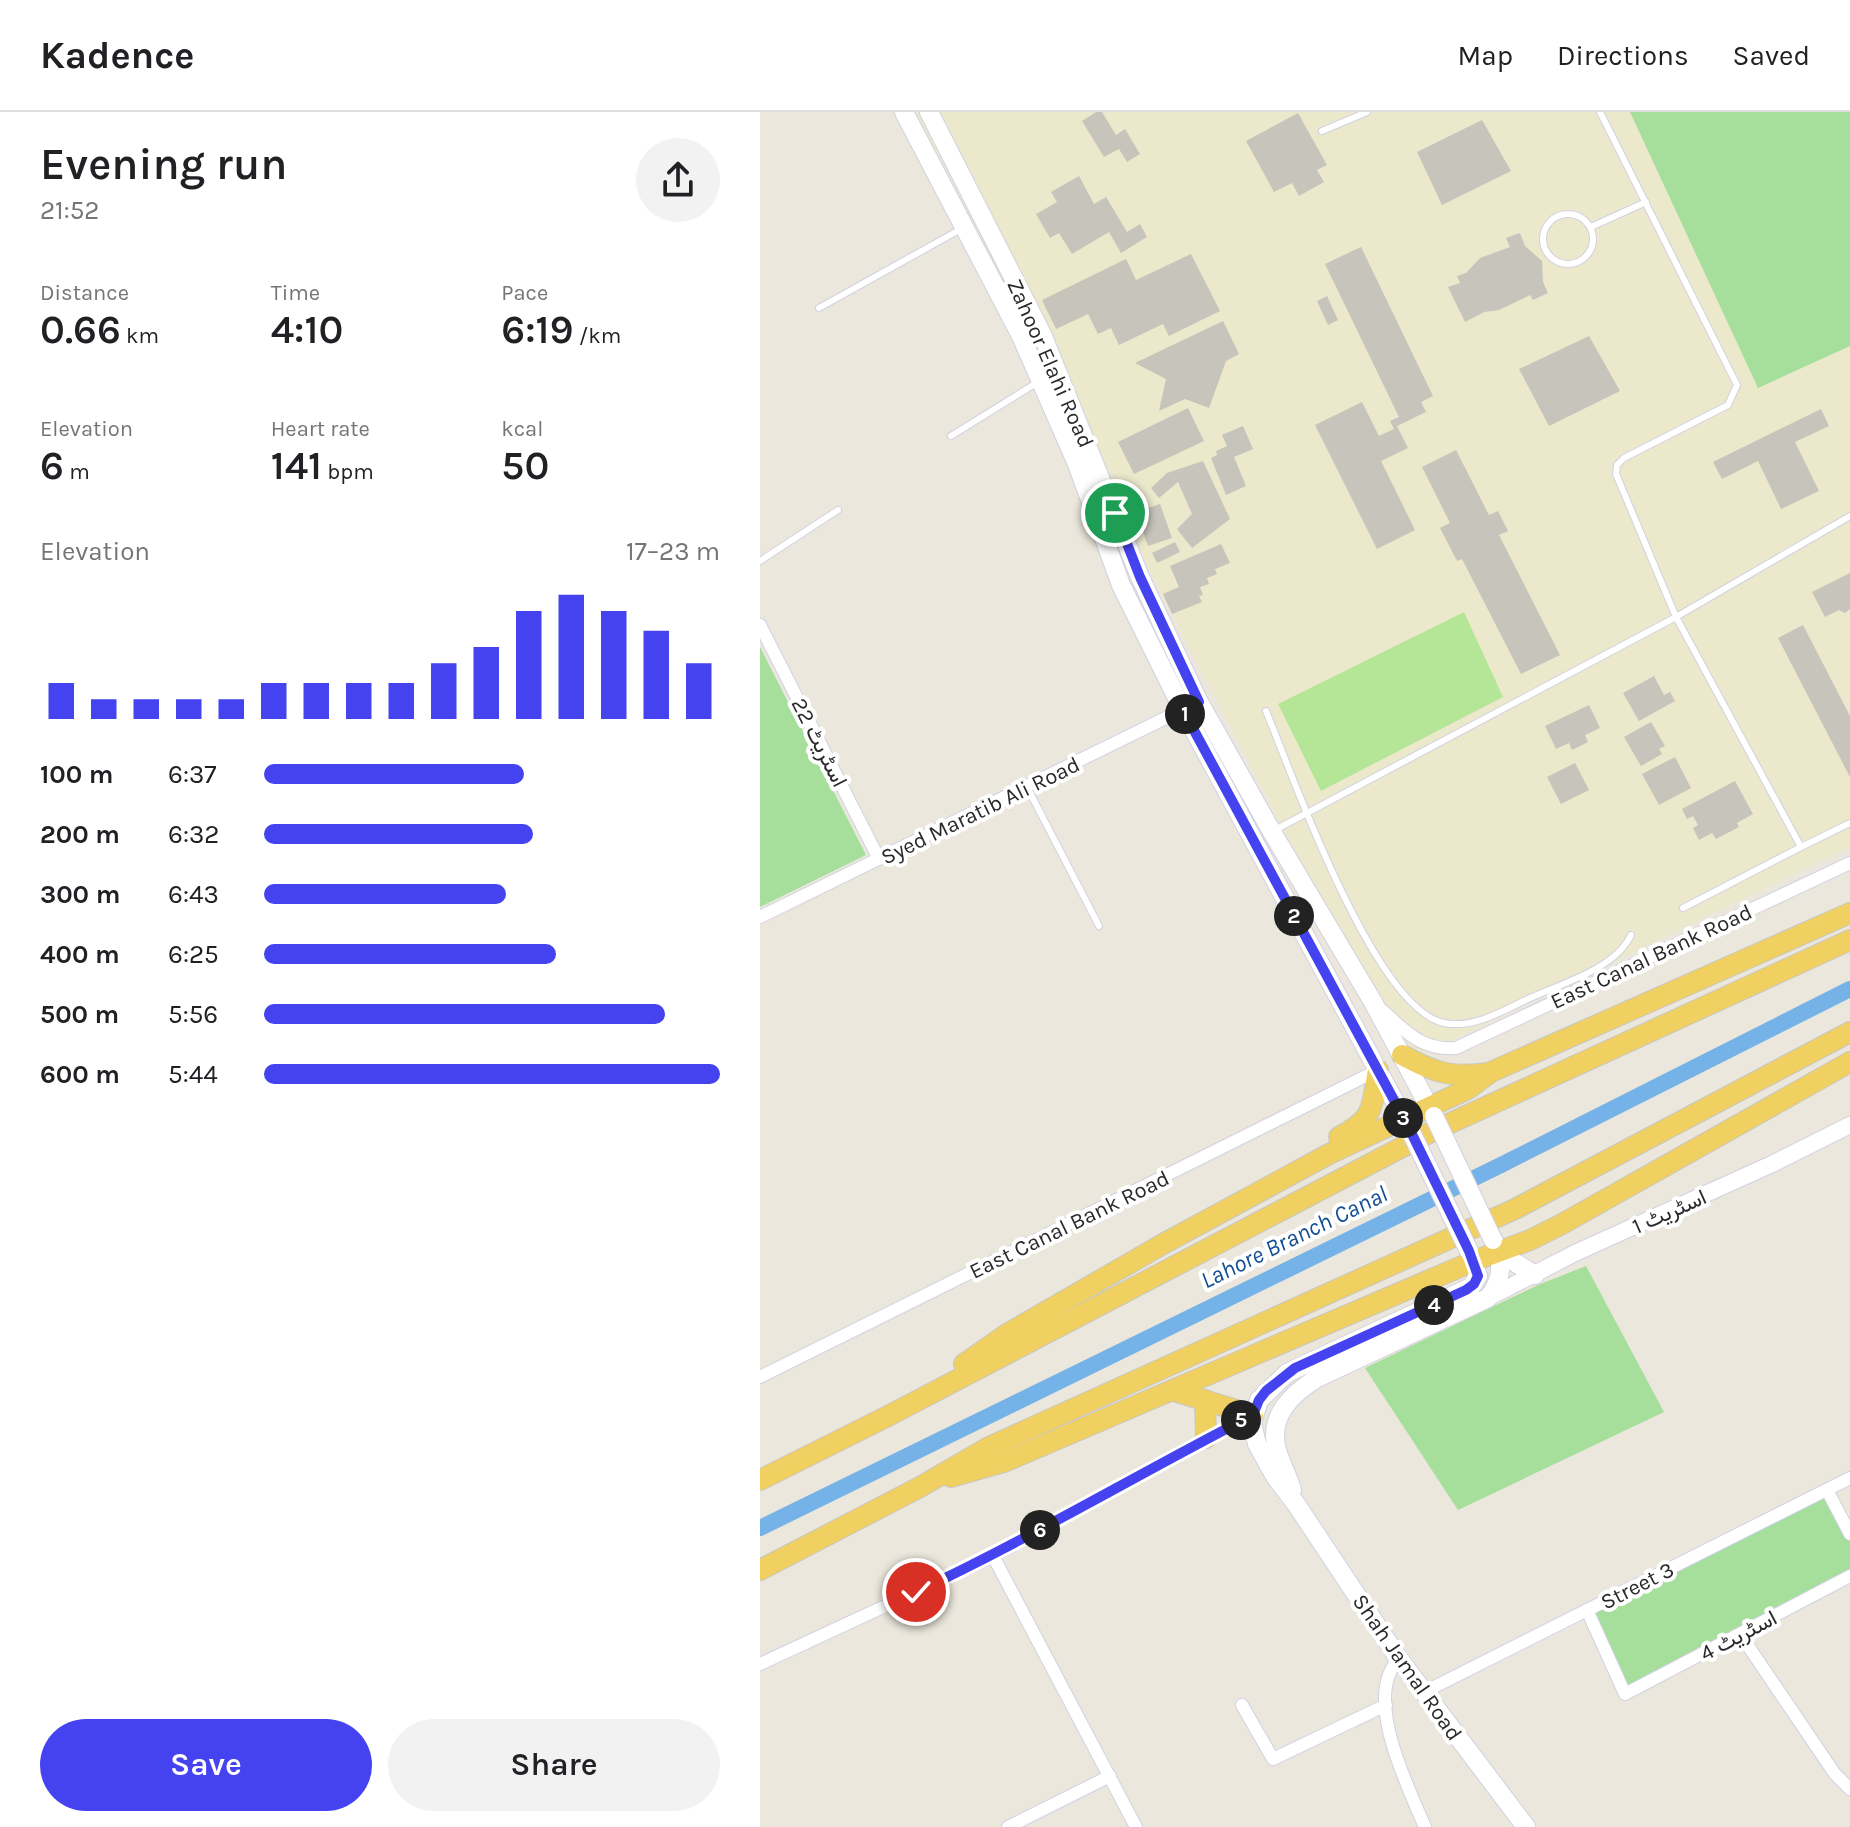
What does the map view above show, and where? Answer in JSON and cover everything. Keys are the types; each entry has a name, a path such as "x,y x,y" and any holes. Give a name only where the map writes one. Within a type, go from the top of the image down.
{"highway":[{"path":"888,1416 1007,1334 1163,1244 1329,1154 1431,1112 1491,1072 1850,913"},
{"path":"760,1480 1433,1131 1850,940"},
{"path":"760,1570 920,1487 989,1447 1515,1209 1850,1032"},
{"path":"1402,1055 1449,1075 1491,1072"},
{"path":"920,1487 1004,1462 1174,1391 1472,1256 1562,1224 1850,1062"},
{"path":"1329,1154 1337,1138 1367,1118 1372,1109 1378,1070"},
{"path":"1174,1391 1253,1415"},
{"path":"1205,1400 1206,1438"}],"main road":[{"name":"Zahoor Elahi Road","path":"904,112 1041,381 1077,464 1121,585 1191,706 1272,832 1373,1002 1496,1246"},
{"name":"Zahoor Elahi Road","path":"929,112 1042,334 1191,706 1472,1256"},
{"path":"1496,1246 1535,1275"},
{"path":"1296,1504 1275,1437 1280,1414 1292,1395 1317,1378 1488,1298 1499,1281 1501,1266 1496,1246"},
{"path":"1296,1504 1264,1458 1254,1431 1253,1415 1259,1400 1295,1368 1471,1287 1478,1276 1472,1256"},
{"name":"Shah Jamal Road","path":"1296,1504 1399,1659 1526,1827"}],"street":[{"name":"اسٹریٹ 22","path":"760,625 879,859"},
{"name":"Syed Maratib Ali Road","path":"760,917 1191,706"},
{"name":"East Canal Bank Road","path":"1373,1002 1419,1042 1443,1049 1456,1048 1850,863"},
{"name":"East Canal Bank Road","path":"760,1377 1378,1070"},
{"name":"اسٹریٹ 1","path":"1488,1298 1575,1253 1772,1164 1850,1125"},
{"path":"760,1664 993,1556 1253,1415"},
{"name":"Street 3","path":"1424,1692 1850,1478"},
{"path":"1827,1490 1850,1534"},
{"path":"993,1556 1136,1827"},
{"name":"اسٹریٹ 4","path":"1587,1610 1625,1694 1850,1576"},
{"path":"1740,1634 1835,1774 1850,1789"},
{"path":"1399,1659 1385,1684 1386,1705 1395,1756 1425,1827"},
{"path":"1242,1705 1273,1759 1386,1705"},
{"path":"1008,1827 1110,1776"}],"lane":[{"path":"1322,131 1367,112"},
{"path":"1600,112 1737,385 1728,405 1624,458 1617,465 1616,474 1676,617 1801,847"},
{"path":"1591,227 1646,202"},
{"path":"1572,214 1591,227 1593,242 1587,256 1580,261 1573,264 1557,262 1546,251 1546,228 1556,217 1572,214"},
{"path":"819,308 964,227"},
{"path":"951,436 1041,381"},
{"path":"760,561 838,510"},
{"path":"1272,832 1676,617 1850,516"},
{"path":"1266,711 1332,872 1372,949 1390,976 1434,1020 1456,1024 1489,1017 1616,956 1631,935"},
{"path":"1027,787 1099,926"},
{"path":"1683,908 1850,823"}],"shaded area":[{"path":"913,112 1850,112 1850,847 1404,1063"}],"green space":[{"path":"1630,112 1850,112 1850,346 1758,388"},
{"path":"1464,612 1503,697 1321,791 1278,704"},
{"path":"760,647 866,855 760,907"},
{"path":"1586,1266 1664,1412 1458,1510 1365,1368 1538,1285"},
{"path":"1827,1490 1850,1533 1850,1576 1625,1694 1587,1610"}],"building":[{"path":"1096,112 1102,112 1116,135 1125,129 1140,154 1127,162 1119,149 1104,157 1082,121"},
{"path":"1298,113 1327,165 1317,170 1324,182 1299,196 1292,183 1274,192 1246,141"},
{"path":"1482,120 1511,171 1442,205 1417,152"},
{"path":"1079,176 1094,204 1106,197 1127,232 1140,224 1147,237 1121,253 1109,232 1072,254 1059,233 1050,238 1036,214 1057,202 1051,192"},
{"path":"1520,233 1525,246 1542,261 1543,282 1548,293 1533,300 1530,295 1465,322 1448,287 1460,283 1457,276 1466,273 1480,258 1510,247 1506,238"},
{"path":"1361,247 1433,396 1421,402 1426,412 1397,426 1408,448 1381,461 1415,530 1377,549 1315,425 1362,402 1379,436 1394,429 1390,421 1399,417 1325,264"},
{"path":"1191,254 1220,311 1169,336 1163,324 1119,345 1111,328 1098,334 1088,314 1056,329 1042,300 1126,259 1136,280"},
{"path":"1327,296 1338,320 1328,325 1317,301"},
{"path":"1223,321 1239,354 1226,361 1209,408 1185,399 1159,411 1166,379 1135,363"},
{"path":"1589,336 1620,391 1549,426 1519,369"},
{"path":"1188,408 1204,441 1134,474 1118,442"},
{"path":"1821,409 1829,426 1795,442 1819,491 1781,509 1758,461 1722,479 1713,462"},
{"path":"1243,426 1253,449 1234,457 1246,486 1226,495 1211,458 1217,455 1216,451 1227,446 1222,435"},
{"path":"1456,450 1489,515 1498,511 1508,531 1499,535 1560,655 1521,674 1462,559 1457,561 1440,528 1450,523 1422,467"},
{"path":"1203,461 1230,519 1192,548 1177,529 1192,514 1178,482 1159,498 1151,488 1167,473"},
{"path":"1160,504 1172,538 1148,546 1136,512"},
{"path":"1175,542 1180,552 1157,563 1152,553"},
{"path":"1221,544 1230,563 1215,569 1217,574 1207,578 1209,584 1200,587 1202,602 1172,614 1163,594 1179,587 1170,566"},
{"path":"1850,573 1850,609 1845,613 1839,610 1825,617 1812,592"},
{"path":"1803,625 1850,716 1850,777 1778,638"},
{"path":"1654,676 1664,695 1670,692 1675,701 1639,721 1623,693"},
{"path":"1589,705 1600,728 1585,735 1588,742 1572,750 1569,743 1556,749 1545,726"},
{"path":"1651,722 1665,746 1659,749 1662,754 1641,766 1624,737"},
{"path":"1675,757 1691,788 1659,805 1642,774"},
{"path":"1575,763 1589,790 1561,804 1547,777"},
{"path":"1735,781 1753,814 1737,823 1739,827 1716,839 1712,833 1699,840 1693,828 1698,825 1693,816 1687,819 1682,809"}],"waterway":[{"name":"Lahore Branch Canal","path":"760,1528 1501,1165 1850,989"}],"route":[{"path":"916,1592 993,1556 1253,1415 1259,1400 1295,1368 1466,1290 1478,1276 1469,1251 1408,1126 1183,710 1199,702 1140,577 1115,513"}]}
